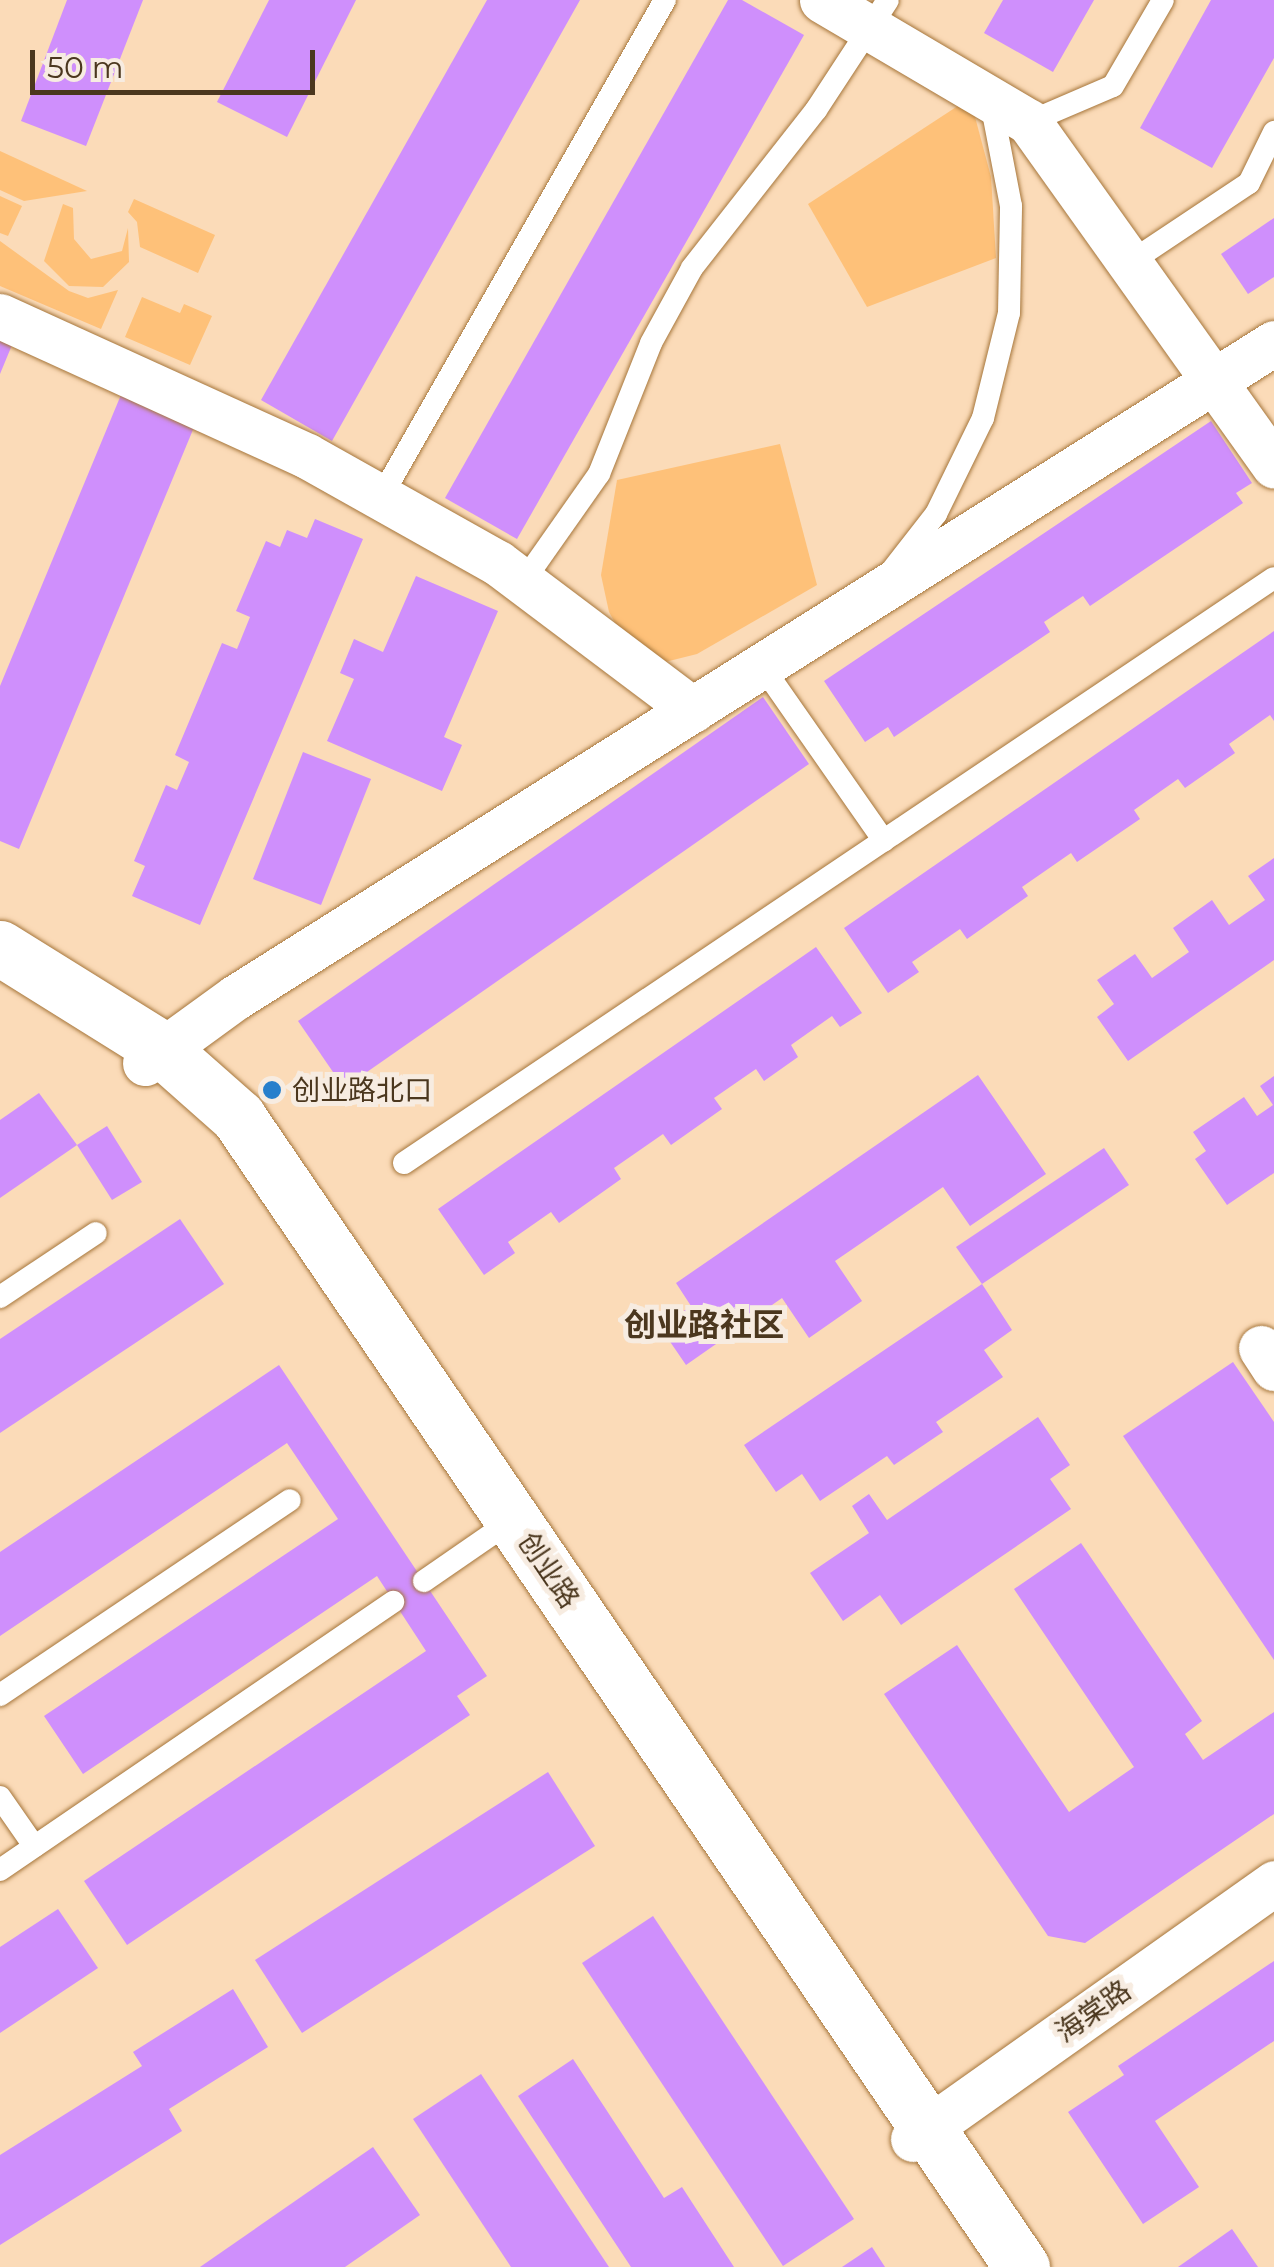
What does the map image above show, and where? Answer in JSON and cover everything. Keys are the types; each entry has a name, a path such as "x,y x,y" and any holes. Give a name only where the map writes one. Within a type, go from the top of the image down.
{"street":[{"path":"822,0 879,14 1009,111 1129,263 1274,465"},
{"path":"0,316 307,456 381,498 523,582 693,710"},
{"path":"152,1055 1274,344"},
{"name":"创业路","path":"0,948 238,1117 505,1525 920,2133 1022,2267"},
{"name":"创业路","path":"0,972 152,1055"},
{"name":"海棠路","path":"920,2133 1274,1883"},
{"name":"创业路","path":"920,2133 1000,2267"}],"lane":[{"path":"381,498 665,0"},
{"path":"869,599 936,514 983,418 1009,313 1009,111 1113,86 1162,0"},
{"path":"523,582 599,474 651,343 692,268 756,192 879,14"},
{"path":"1129,263 1249,183 1274,132"},
{"path":"404,1163 1274,578"},
{"path":"762,666 884,841"},
{"path":"0,1297 96,1232"},
{"path":"0,1695 290,1500"},
{"path":"424,1581 505,1525"},
{"path":"0,1870 393,1602"},
{"path":"0,1798 34,1846"}],"shaded area":[{"path":"970,98 991,177 996,258 867,307 808,204"},
{"path":"0,151 87,191 24,201 0,190"},
{"path":"0,196 22,206 8,236 0,233"},
{"path":"134,199 215,235 198,273 140,247 137,222 128,212"},
{"path":"63,204 73,208 74,239 91,259 122,251 128,228 129,262 103,287 69,286 44,261"},
{"path":"0,241 69,291 88,298 118,290 101,329 0,286"},
{"path":"142,297 180,313 184,304 212,316 190,365 125,337"},
{"path":"780,444 817,585 697,654 665,662 623,637 609,612 601,575 617,480"}],"building":[{"path":"67,0 143,0 86,146 21,121"},
{"path":"269,0 356,0 287,137 217,102"},
{"path":"487,0 580,0 332,441 261,400"},
{"path":"728,0 742,0 804,35 517,539 445,498"},
{"path":"1003,0 1094,0 1053,72 984,33"},
{"path":"1211,0 1274,0 1274,58 1212,168 1140,128"},
{"path":"1274,218 1274,277 1248,294 1221,254"},
{"path":"0,340 12,345 0,374"},
{"path":"123,390 197,420 19,849 0,841 0,686"},
{"path":"1211,421 1252,483 1236,493 1243,503 1090,606 1083,596 1044,622 1050,632 894,737 888,727 865,742 824,681"},
{"path":"315,519 363,539 200,925 132,896 145,866 134,861 166,785 177,790 189,762 175,755 222,643 237,649 250,617 236,611 266,541 280,547 287,530 307,538"},
{"path":"416,576 498,611 444,737 462,745 442,791 327,741 354,679 340,673 354,639 383,652"},
{"path":"1274,631 1274,721 1270,715 1229,744 1235,753 1185,788 1178,779 1134,810 1140,819 1077,862 1071,853 1022,887 1028,896 967,939 960,929 912,962 919,972 888,993 844,928"},
{"path":"763,697 809,764 344,1088 298,1021"},
{"path":"303,752 371,779 321,905 253,879"},
{"path":"1274,858 1274,960 1128,1061 1097,1017 1114,1004 1097,980 1135,954 1152,978 1189,952 1173,928 1212,900 1229,925 1265,900 1248,876"},
{"path":"816,947 862,1013 840,1027 832,1016 791,1045 798,1057 764,1081 756,1069 714,1098 722,1109 671,1145 663,1134 614,1168 621,1179 559,1223 551,1212 508,1242 515,1253 484,1275 438,1209"},
{"path":"978,1075 1046,1174 970,1226 943,1187 835,1261 862,1301 809,1338 782,1298 686,1365 660,1327 691,1306 676,1283"},
{"path":"1274,1076 1274,1173 1227,1205 1195,1159 1206,1151 1193,1132 1244,1097 1257,1116 1273,1105 1260,1086"},
{"path":"39,1093 77,1145 0,1198 0,1120"},
{"path":"107,1126 142,1182 112,1200 77,1145"},
{"path":"1104,1148 1129,1185 982,1284 956,1247"},
{"path":"180,1219 224,1284 0,1433 0,1339"},
{"path":"982,1284 1012,1330 984,1350 1003,1377 936,1422 943,1432 894,1465 887,1456 820,1501 802,1474 776,1492 744,1445"},
{"path":"1233,1362 1274,1422 1274,1660 1123,1436"},
{"path":"279,1365 487,1676 457,1696 470,1715 127,1945 84,1881 426,1651 377,1576 83,1774 44,1716 338,1519 287,1443 0,1636 0,1552"},
{"path":"1038,1417 1070,1465 1050,1479 1071,1509 901,1625 880,1595 843,1621 810,1573 869,1533 852,1506 869,1494 887,1520"},
{"path":"1081,1543 1202,1721 1185,1734 1203,1760 1274,1712 1274,1814 1085,1943 1048,1936 884,1694 957,1645 1069,1812 1134,1767 1014,1589"},
{"path":"548,1772 595,1846 302,2033 255,1960"},
{"path":"58,1909 98,1968 0,2033 0,1947"},
{"path":"653,1916 854,2219 783,2266 582,1963"},
{"path":"1274,1961 1274,2041 1155,2121 1199,2187 1143,2224 1068,2112 1124,2075 1118,2066"},
{"path":"233,1989 268,2047 169,2109 182,2131 0,2245 0,2155 142,2066 133,2052"},
{"path":"573,2059 664,2198 682,2187 734,2267 631,2267 518,2096"},
{"path":"481,2074 609,2267 511,2267 413,2119"},
{"path":"373,2147 420,2215 345,2267 200,2267"},
{"path":"1232,2229 1258,2267 1178,2267"},
{"path":"872,2247 885,2267 842,2267"}],"place":[{"name":"创业路北口","path":"272,1090"}],"district":[{"name":"创业路社区","path":"704,1325"}]}
